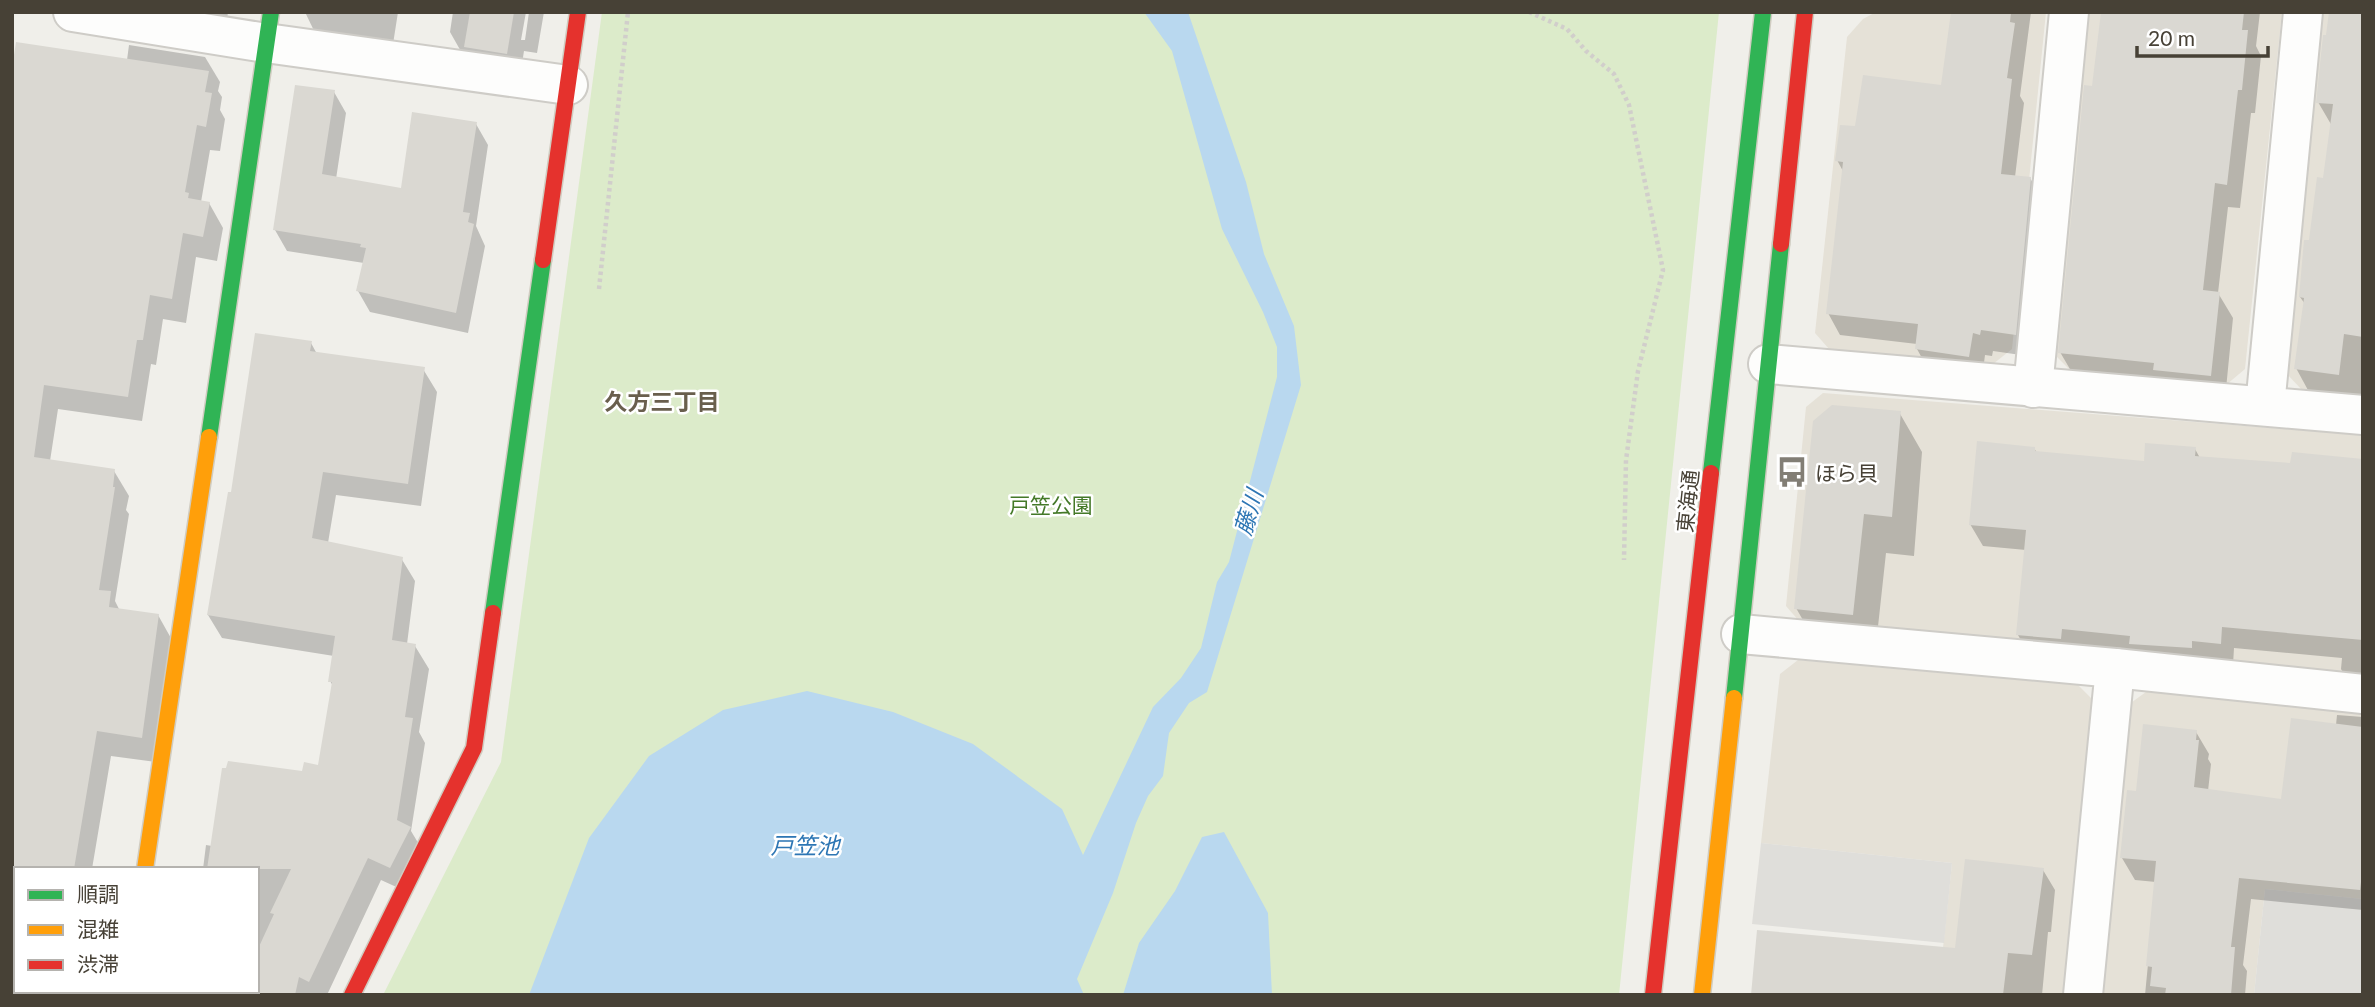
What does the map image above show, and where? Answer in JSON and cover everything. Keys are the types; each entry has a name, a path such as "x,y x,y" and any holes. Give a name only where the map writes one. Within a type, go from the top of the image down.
{"main road":[{"path":"352,995 474,748 578,12"},
{"name":"東海通","path":"1653,995 1763,12"},
{"path":"1702,995 1805,12"},
{"path":"145,867 269,27"}],"street":[{"path":"73,12 269,27 568,85"},
{"path":"2033,388 2069,12"},
{"path":"2265,406 2303,12"},
{"path":"1768,364 2363,415"},
{"path":"1741,634 2363,694"},
{"path":"2083,995 2115,668"}],"path":[{"path":"599,289 628,12"},
{"path":"1529,12 1567,29 1586,51 1614,74 1629,105 1663,271 1638,371 1626,460 1624,561"}],"shaded area":[{"path":"1876,12 2046,12 2012,349 1993,364 1829,349 1815,333 1847,37 1863,19"},
{"path":"2085,12 2282,12 2245,369 2226,385 2071,371 2050,350"},
{"path":"2322,12 2363,12 2363,396 2302,390 2285,372"},
{"path":"1823,393 2363,435 2363,677 1799,621 1786,606 1806,407"},
{"path":"1798,660 2078,685 2095,702 2063,995 1938,995 1952,863 1761,843 1780,674"},
{"path":"2146,692 2363,712 2363,899 2265,889 2254,995 2099,995 2128,705"},
{"path":"1761,843 1952,863 1944,943 1752,924"},
{"path":"2265,889 2363,899 2363,995 2254,995"}],"green space":[{"name":"戸笠公園","path":"602,12 1719,12 1619,995 383,995 501,762"}],"water":[{"name":"戸笠池","path":"1144,12 1188,12 1246,182 1264,254 1294,326 1301,385 1207,692 1189,703 1169,733 1163,776 1148,796 1136,823 1113,893 1077,979 1084,995 529,995 589,838 649,756 723,710 807,691 893,712 973,744 1062,809 1083,855 1153,707 1181,678 1201,648 1217,582 1229,562 1277,377 1277,347 1222,229 1172,51"},
{"path":"1224,832 1268,913 1272,995 1123,995 1139,943 1175,891 1202,837"}],"building":[{"path":"470,12 514,12 507,54 464,47"},
{"path":"1951,12 2011,12 2010,22 2015,23 2007,78 2012,79 2001,174 2031,177 2016,335 1981,330 1980,335 1973,333 1969,357 1915,349 1918,324 1826,314 1843,162 1835,161 1840,125 1855,126 1863,75 1941,85"},
{"path":"2101,12 2244,12 2242,30 2248,30 2242,90 2238,90 2227,185 2215,183 2203,290 2220,292 2211,376 2153,370 2154,363 2058,353 2084,85 2092,86"},
{"path":"2329,12 2363,12 2363,337 2344,334 2339,375 2294,369 2304,298 2299,297 2304,240 2309,240 2317,177 2323,178 2333,104 2316,103 2323,35 2326,35"},
{"path":"16,42 209,71 205,92 212,93 206,127 197,125 185,192 189,193 188,198 210,202 203,237 183,233 172,299 150,295 143,340 137,340 128,397 44,385 34,457 115,469 115,487 99,590 111,591 109,607 159,614 142,738 97,731 74,867 12,869 12,68"},
{"path":"295,85 335,90 322,174 401,188 412,112 477,122 463,212 470,213 468,222 474,224 456,313 356,291 366,248 360,247 361,244 273,230"},
{"path":"255,333 312,341 310,351 425,367 408,484 323,472 312,538 403,557 392,640 416,644 405,717 413,718 397,820 411,827 390,868 368,858 309,982 299,977 295,995 257,995 259,947 274,914 270,913 291,869 207,867 222,768 226,768 228,761 302,771 304,762 318,765 332,682 328,682 335,636 207,615 228,492 231,492"},
{"path":"1832,405 1901,411 1892,517 1864,514 1853,615 1794,609 1813,421"},
{"path":"1977,441 2035,447 2035,451 2144,461 2145,443 2196,447 2195,456 2290,463 2292,452 2363,459 2363,640 2222,627 2221,644 2192,641 2192,648 2129,644 2130,636 2062,629 2061,639 2016,635 2026,530 1969,525"},
{"path":"2291,718 2363,727 2363,866 2360,890 2239,878 2231,947 2235,947 2231,995 2165,995 2166,988 2150,986 2152,967 2146,966 2156,861 2120,858 2127,790 2136,791 2143,724 2197,730 2196,740 2199,740 2194,787 2281,799"},
{"path":"1965,859 2044,868 2032,955 2008,953 2003,995 1751,995 1757,930 1955,948"}],"traffic: fast":[{"path":"209,437 271,12"},
{"path":"1711,473 1763,12"},
{"path":"1734,698 1781,244"},
{"path":"493,613 543,260"}],"traffic: slow":[{"path":"145,867 209,437"},
{"path":"1702,995 1734,698"}],"traffic: jam":[{"path":"543,260 578,12"},
{"path":"1781,244 1805,12"},
{"path":"1653,995 1711,473"},
{"path":"352,995 474,748 493,613"}],"place":[{"name":"ほら貝","path":"1792,472"}],"district":[{"name":"久方三丁目","path":"662,401"}],"water label":[{"name":"藤川","path":"1248,512"}]}
